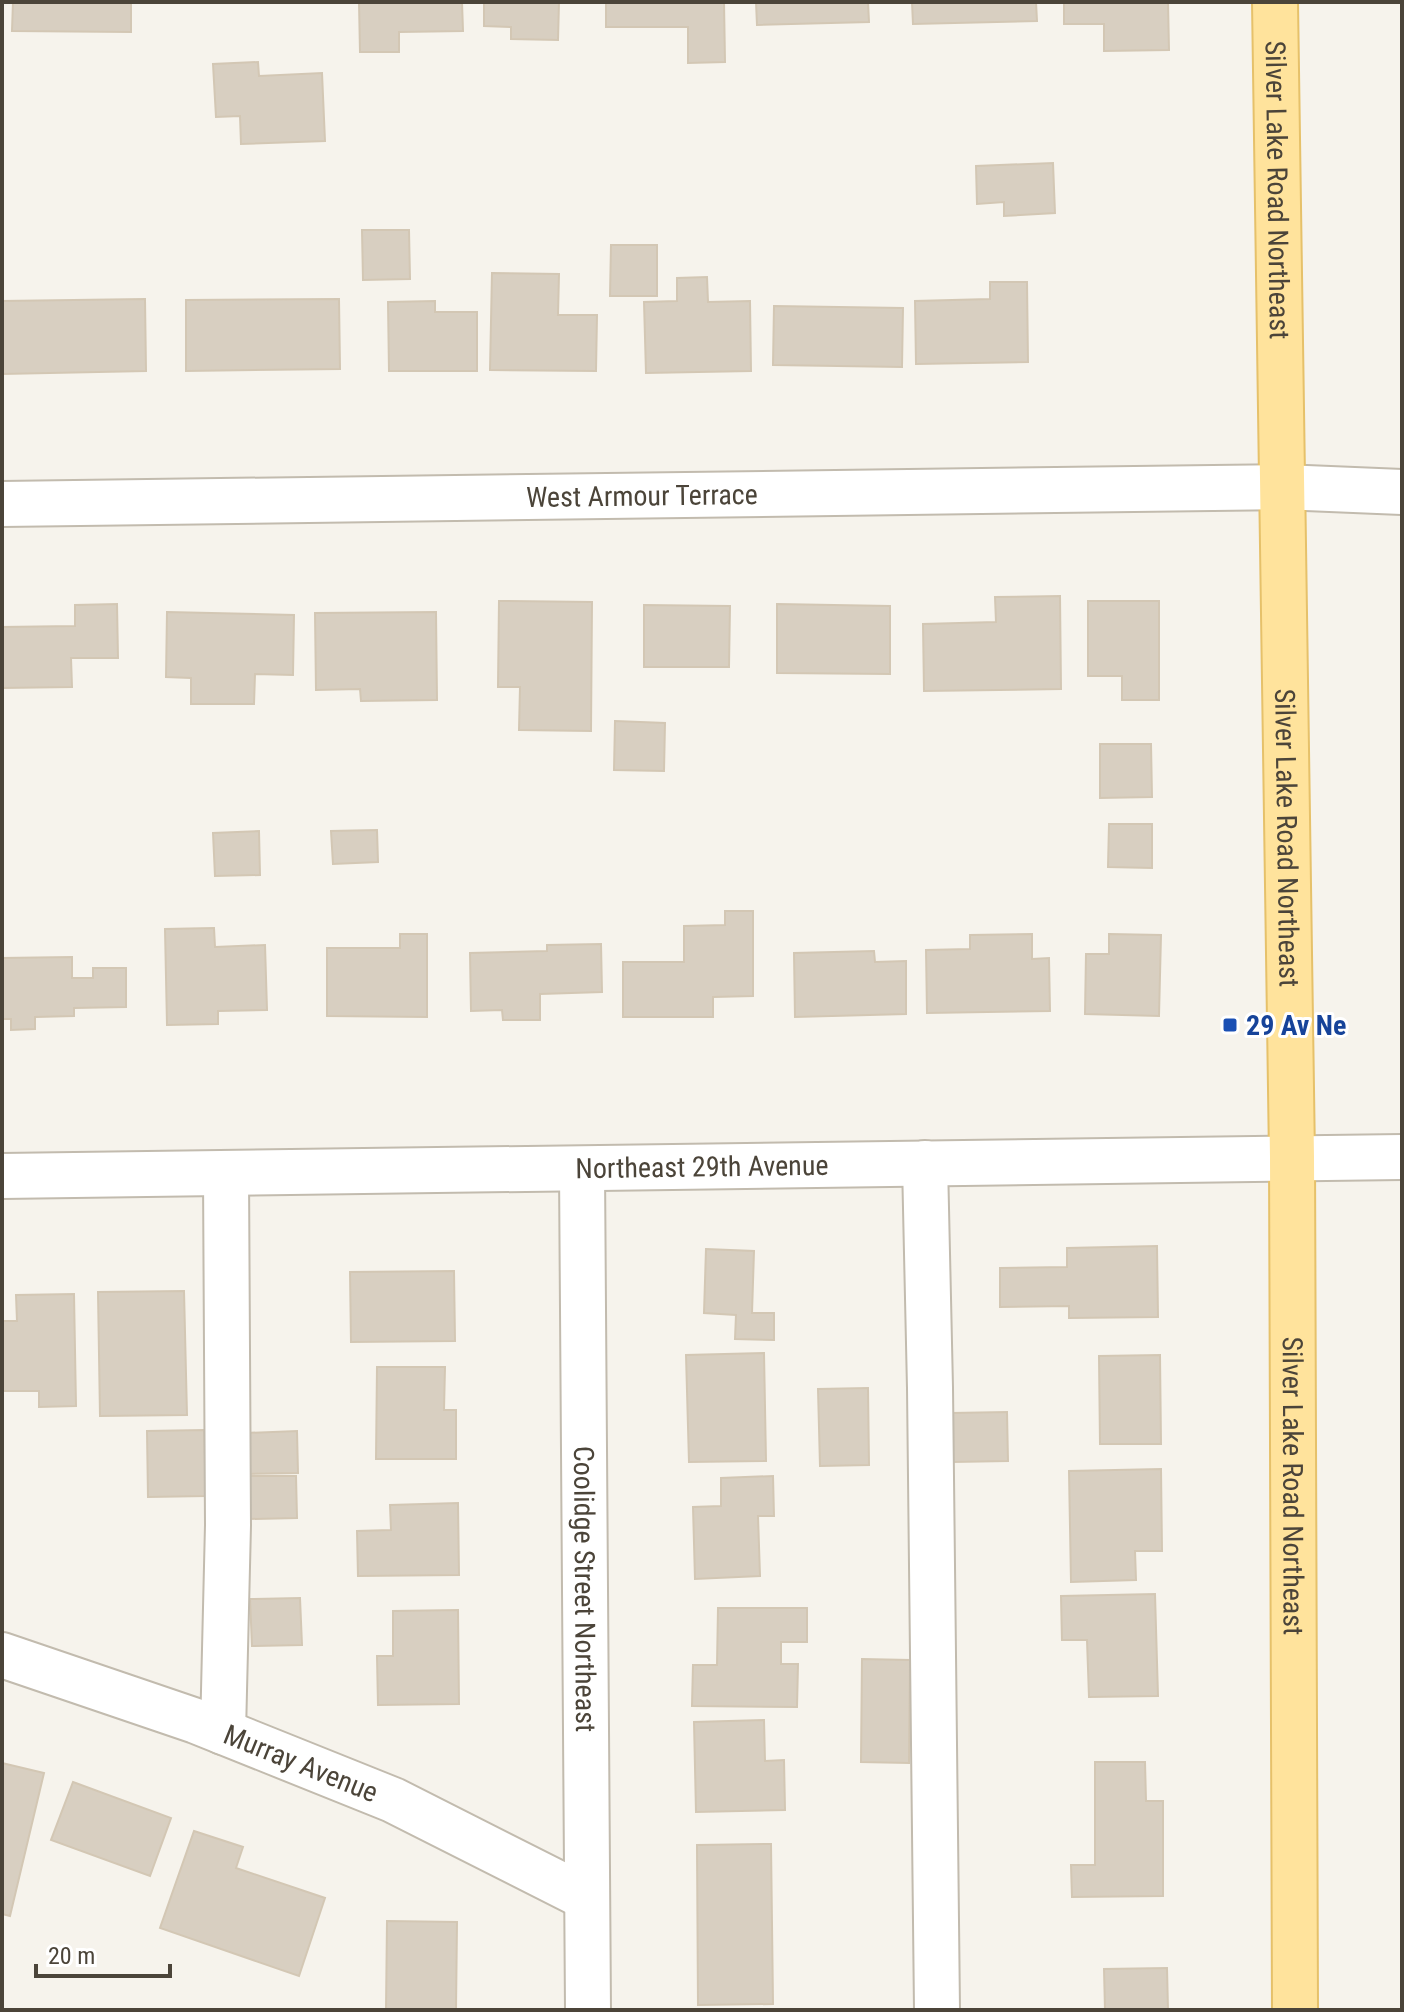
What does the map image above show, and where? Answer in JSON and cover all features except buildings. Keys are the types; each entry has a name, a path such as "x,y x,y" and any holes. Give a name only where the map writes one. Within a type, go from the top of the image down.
{"main road":[{"name":"Silver Lake Road Northeast","path":"1275,2 1292,1157 1295,2010"}],"street":[{"name":"West Armour Terrace","path":"2,504 1282,487 1402,492"},
{"name":"Northeast 29th Avenue","path":"2,1176 1402,1157"},
{"path":"925,1163 937,2010"},
{"name":"Coolidge Street Northeast","path":"582,1169 588,2010"},
{"path":"223,1732 228,1525 226,1174"},
{"name":"Murray Avenue","path":"2,1655 181,1716 393,1800 587,1898"}],"place":[{"name":"29 Av Ne","path":"1230,1025"}]}
